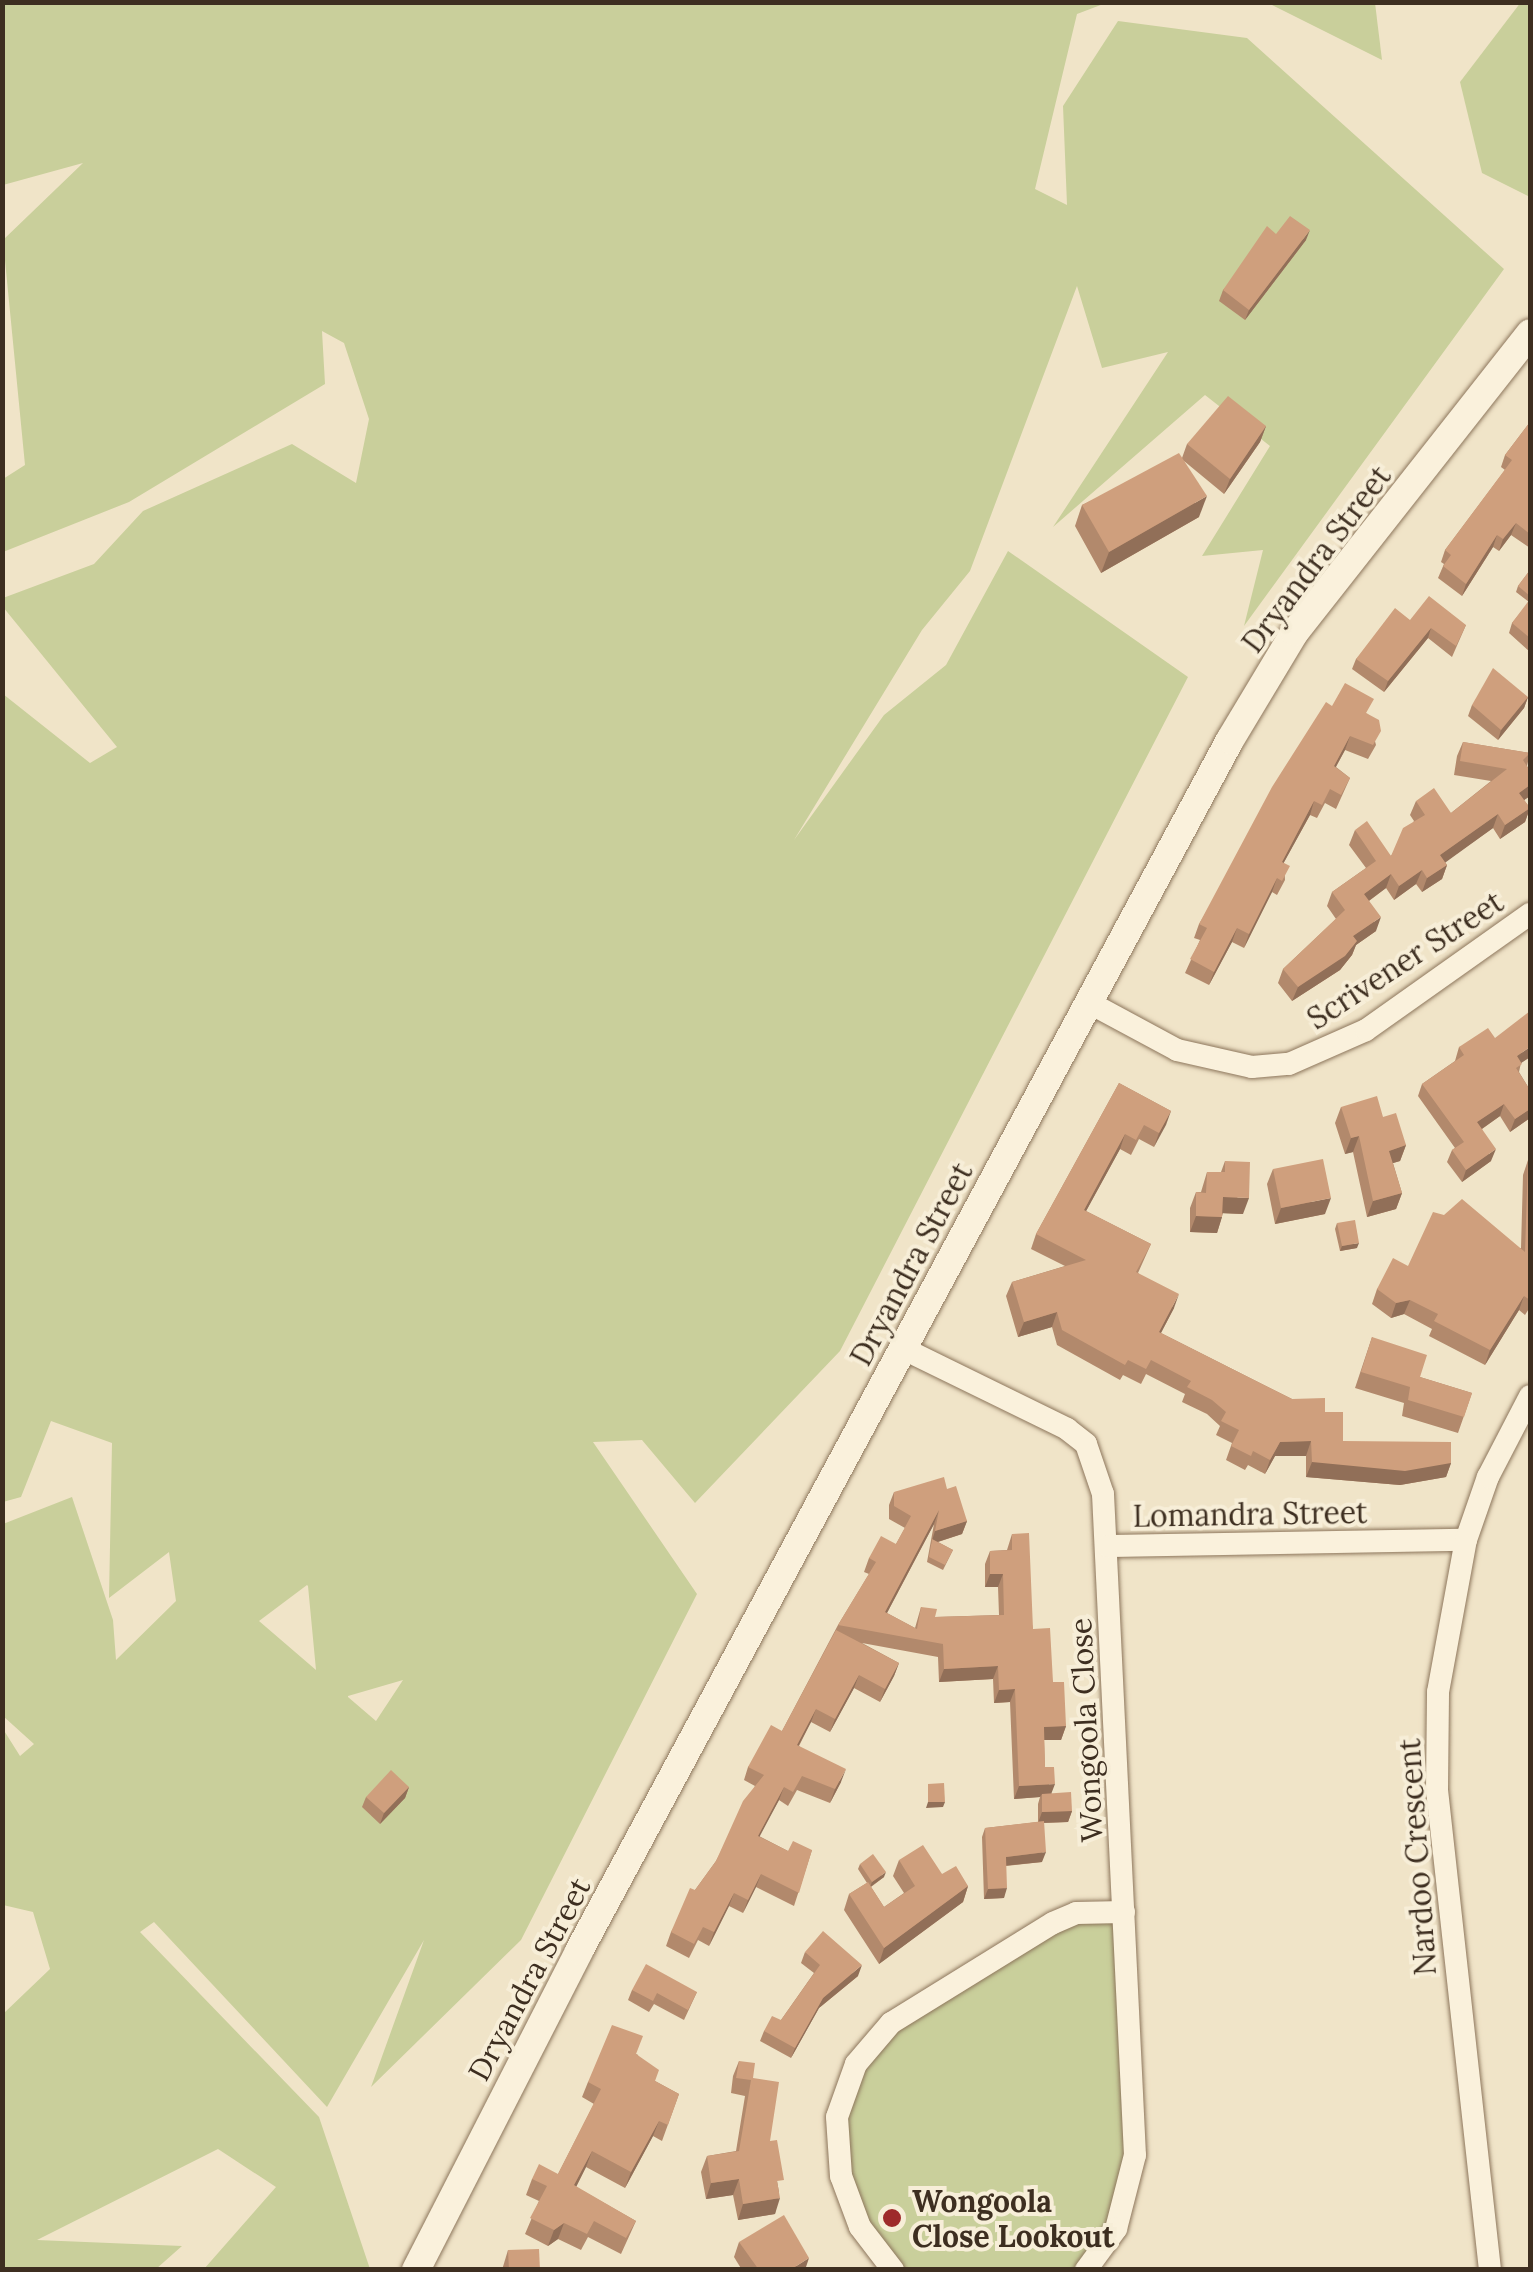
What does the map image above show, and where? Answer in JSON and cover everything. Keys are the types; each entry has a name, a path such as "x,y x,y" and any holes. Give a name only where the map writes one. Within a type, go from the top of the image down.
{"street":[{"name":"Dryandra Street","path":"416,2270 902,1348 1088,1002 1295,632 1530,333"},
{"name":"Scrivener Street","path":"1088,1002 1178,1050 1252,1067 1290,1064 1366,1030 1530,914"},
{"name":"Lomandra Street","path":"902,1348 1086,1444 1097,1464 1108,1546 1466,1540"},
{"name":"Nardoo Crescent","path":"1490,2270 1437,1790 1438,1692 1466,1540 1488,1478 1530,1396"},
{"name":"Wongoola Close","path":"1086,2270 1116,2229 1134,2166 1108,1546"},
{"path":"893,2270 860,2227 841,2176 838,2117 856,2064 892,2024 1053,1923 1076,1914 1124,1912"}],"green space":[{"path":"1521,2 1530,3 1530,197 1482,173 1460,82"},
{"path":"1106,3 1077,14 1035,189 1067,205 1063,106 1118,21 1247,38 1504,269 1244,626 1263,550 1202,556 1270,446 1205,395 1053,527 1168,352 1102,368 1077,286 970,571 922,630 794,840 884,715 946,665 1008,551 1188,677 840,1351 695,1503 642,1440 593,1442 697,1594 521,1940 371,2087 424,1940 327,2107 154,1922 140,1932 319,2117 370,2269 204,2269 276,2187 218,2149 37,2240 182,2246 156,2269 3,2267 3,2014 50,1969 33,1912 3,1905 3,1729 20,1756 34,1744 3,1716 3,1524 72,1497 113,1620 116,1660 176,1601 169,1552 109,1598 112,1443 51,1421 21,1497 3,1502 3,694 90,763 117,747 3,607 3,598 94,564 143,511 292,444 356,483 369,419 344,343 322,331 325,384 129,502 3,552 3,479 25,465 3,240 83,163 3,185 3,5","holes":["308,1586 316,1670 259,1621","403,1680 376,1721 348,1697 348,1696"]},
{"path":"1268,3 1375,3 1382,60"},
{"path":"1124,1912 1133,2178 1086,2269 893,2270 876,2252 837,2147 871,2042 1053,1923"}],"building":[{"path":"1290,216 1310,230 1249,310 1223,290 1267,226 1276,234"},
{"path":"1228,396 1266,426 1230,479 1187,444"},
{"path":"1530,422 1530,534 1516,523 1503,539 1497,535 1466,584 1443,566 1451,555 1445,550 1512,460 1505,455"},
{"path":"1179,453 1207,496 1109,552 1082,505"},
{"path":"1530,570 1530,596 1518,586"},
{"path":"1429,596 1466,625 1456,646 1431,628 1388,681 1356,659 1395,608 1410,620"},
{"path":"1530,599 1530,638 1512,623"},
{"path":"1493,668 1528,697 1501,730 1472,705"},
{"path":"1345,683 1374,699 1366,713 1379,720 1381,731 1373,745 1350,736 1334,766 1350,778 1341,795 1330,789 1322,805 1314,801 1282,862 1290,866 1282,881 1277,878 1249,934 1237,928 1214,972 1190,959 1207,928 1199,924 1272,787 1326,702 1332,706"},
{"path":"1463,742 1530,753 1523,760 1530,771 1530,785 1519,793 1530,808 1505,825 1498,814 1440,855 1447,865 1427,878 1422,870 1399,886 1391,874 1364,894 1381,917 1353,936 1357,941 1345,956 1298,987 1283,969 1345,910 1332,892 1376,861 1355,830 1367,821 1391,856 1403,828 1425,815 1416,801 1434,788 1451,813 1507,769 1460,761"},
{"path":"1530,1011 1530,1047 1517,1056 1522,1064 1516,1068 1530,1090 1530,1109 1515,1119 1504,1104 1477,1122 1496,1149 1466,1170 1452,1150 1464,1142 1422,1084 1464,1055 1459,1047 1488,1028 1495,1038"},
{"path":"1119,1083 1171,1111 1159,1133 1144,1125 1136,1140 1125,1134 1084,1210 1151,1244 1136,1272 1179,1294 1159,1332 1292,1399 1325,1398 1325,1412 1343,1412 1343,1441 1451,1442 1451,1463 1405,1471 1312,1462 1311,1441 1280,1442 1270,1460 1253,1451 1251,1456 1231,1446 1239,1430 1221,1421 1226,1412 1212,1400 1187,1387 1191,1381 1151,1360 1146,1369 1128,1360 1125,1365 1062,1330 1057,1312 1024,1322 1012,1282 1086,1260 1036,1234"},
{"path":"1377,1096 1383,1117 1396,1113 1406,1145 1389,1151 1402,1193 1373,1201 1359,1136 1351,1138 1341,1107"},
{"path":"1530,1158 1530,1300 1524,1296 1490,1350 1434,1321 1438,1314 1410,1300 1396,1303 1377,1289 1393,1258 1408,1266 1433,1212 1444,1215 1462,1199 1525,1252"},
{"path":"1323,1159 1331,1198 1281,1208 1273,1169"},
{"path":"1225,1161 1250,1162 1249,1198 1223,1197 1222,1217 1196,1216 1196,1192 1206,1193 1207,1172 1225,1172"},
{"path":"1355,1220 1359,1243 1342,1246 1337,1223"},
{"path":"1372,1337 1427,1355 1420,1377 1472,1393 1464,1417 1408,1400 1410,1387 1361,1372"},
{"path":"944,1477 947,1489 956,1486 967,1521 935,1531 939,1510 885,1612 917,1629 921,1607 937,1609 935,1617 1004,1615 1003,1574 990,1574 990,1551 1012,1550 1012,1534 1029,1533 1033,1629 1050,1628 1053,1682 1064,1682 1066,1726 1044,1727 1045,1767 1054,1767 1055,1784 1019,1786 1015,1689 999,1690 998,1666 944,1669 943,1644 838,1625 876,1562 869,1558 881,1536 896,1544 911,1516 894,1506 894,1492"},
{"path":"932,1539 953,1550 945,1565 929,1557"},
{"path":"836,1630 899,1663 885,1689 859,1675 835,1719 816,1709 797,1745 846,1769 835,1789 802,1776 793,1792 784,1787 758,1836 788,1851 793,1841 812,1850 799,1893 761,1874 748,1900 734,1893 714,1932 703,1927 694,1944 671,1932 690,1888 695,1890 716,1861 743,1801 764,1775 748,1767 771,1725 782,1731"},
{"path":"391,1770 409,1787 384,1813 366,1797"},
{"path":"944,1783 945,1802 928,1802 928,1784"},
{"path":"1071,1792 1072,1811 1042,1812 1042,1794"},
{"path":"1044,1821 1046,1852 1006,1857 1007,1888 988,1889 985,1828"},
{"path":"923,1845 942,1874 956,1866 968,1886 884,1948 849,1894 868,1882 884,1907 915,1886 899,1860"},
{"path":"873,1854 886,1872 872,1882 860,1864"},
{"path":"823,1931 862,1965 823,1998 795,2048 764,2031 772,2016 781,2020 820,1965 805,1952"},
{"path":"646,1964 697,1992 688,2010 657,1993 653,2001 632,1990"},
{"path":"612,2025 643,2036 636,2054 659,2070 655,2081 679,2094 668,2125 659,2121 631,2172 592,2151 574,2185 636,2221 626,2238 594,2221 587,2234 564,2223 554,2230 530,2218 547,2186 532,2179 539,2164 558,2174 601,2089 588,2082"},
{"path":"739,2061 755,2063 753,2078 779,2082 770,2141 777,2140 784,2180 777,2181 780,2198 743,2204 739,2179 711,2183 707,2156 739,2151 751,2080 736,2078"},
{"path":"784,2215 809,2258 790,2270 759,2270 739,2242"},
{"path":"539,2249 540,2270 509,2270 508,2250"}],"place":[{"name":"Wongoola Close Lookout","path":"892,2218"}]}
